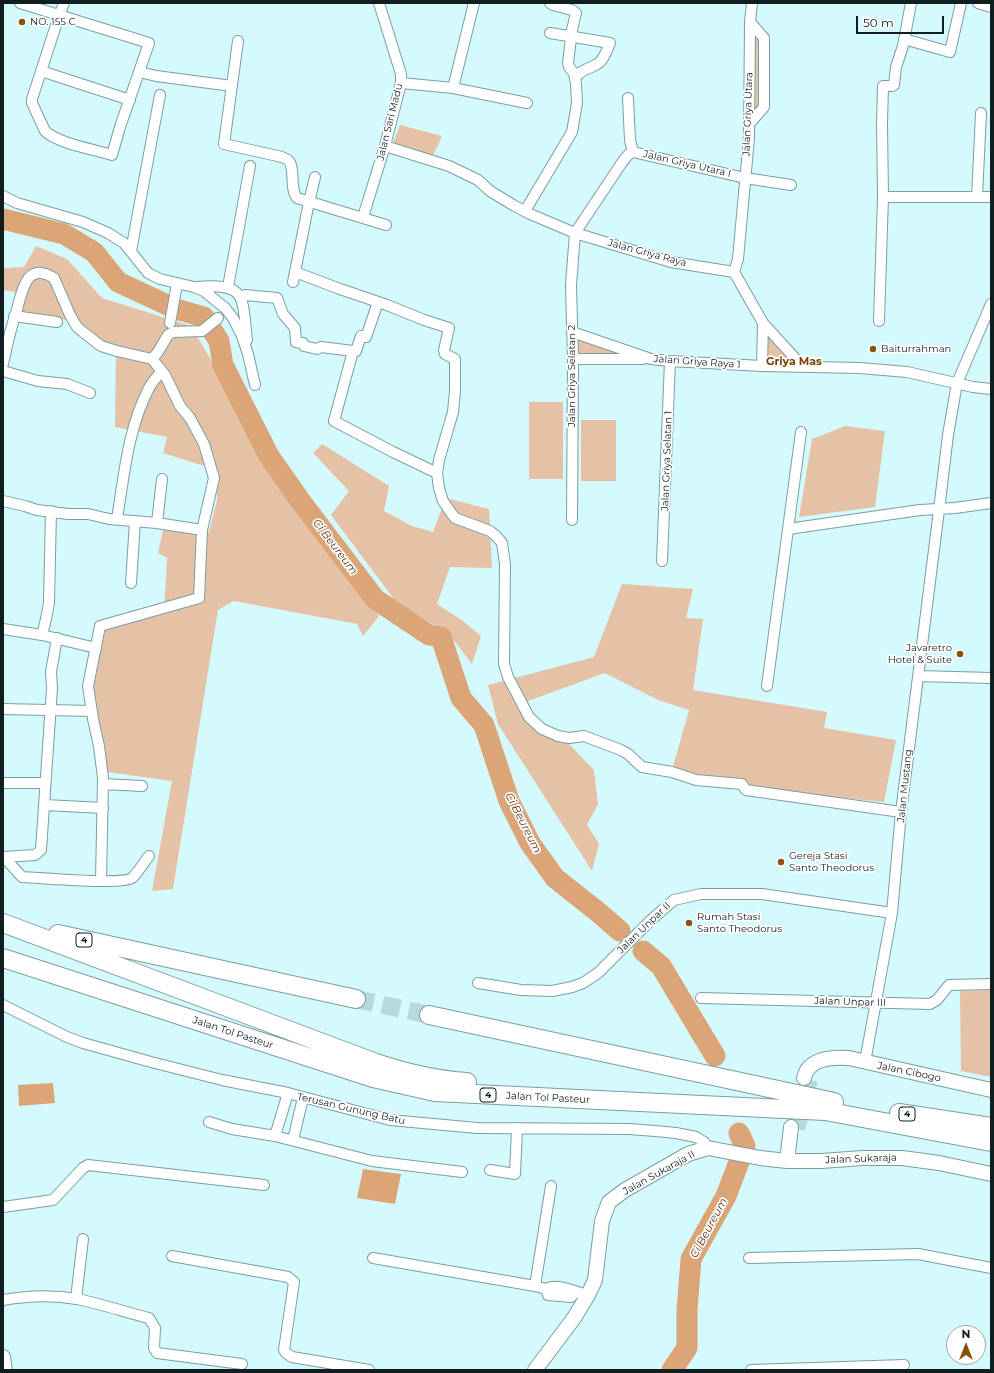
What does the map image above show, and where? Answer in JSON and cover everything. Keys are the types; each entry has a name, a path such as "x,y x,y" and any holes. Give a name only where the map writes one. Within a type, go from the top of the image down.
{"highway":[{"name":"4","path":"3,922 356,999"},
{"path":"3,922 408,1074 451,1081 824,1101"},
{"name":"Jalan Tol Pasteur","path":"3,958 373,1078 435,1092 824,1111 991,1142"},
{"name":"4","path":"429,1015 824,1101 991,1127"}],"main road":[{"name":"Jalan Cibogo","path":"808,1079 815,1069 826,1059 835,1057 849,1058 991,1090"},
{"path":"787,1161 790,1143 795,1128"},
{"name":"Jalan Sukaraja","path":"705,1149 787,1161 902,1158 937,1168 991,1174"},
{"name":"Jalan Sukaraja II","path":"535,1370 574,1318 582,1294 594,1280 602,1221 609,1202 625,1190 688,1154 705,1149"},
{"path":"3,1357 5,1370"}],"street":[{"path":"20,3 59,16 149,43 112,155 56,139 45,131 32,103 32,99 59,16 64,3"},
{"name":"Jalan Sari Madu","path":"363,218 386,146 401,83 400,74 379,3"},
{"path":"453,88 474,3"},
{"path":"526,212 572,132 577,102 576,77 568,63 576,13 575,11 550,3"},
{"name":"Jalan Griya Utara","path":"734,272 738,259 750,138 750,22 752,3"},
{"path":"880,321 883,86 894,85 896,67 904,39 911,3"},
{"path":"904,39 950,52 961,3"},
{"path":"978,3 989,5"},
{"path":"750,22 764,38 764,107 750,123"},
{"path":"550,33 610,42 604,57 598,64 584,69 576,77"},
{"path":"238,41 224,144 282,158 288,161 291,167 294,194 297,198 386,225"},
{"path":"41,71 130,100"},
{"path":"140,72 156,76 232,86"},
{"path":"401,83 453,88 527,103"},
{"path":"130,251 160,95"},
{"path":"628,98 630,140 633,152"},
{"path":"977,197 981,113"},
{"name":"Jalan Griya Raya","path":"386,146 449,166 478,180 490,191 526,212 575,233 671,262 734,272"},
{"name":"Jalan Griya Utara I","path":"575,233 623,161 633,152 745,178 791,185"},
{"path":"228,287 250,166"},
{"path":"315,177 294,277 340,289 449,328 444,350 445,354 456,359 455,392 453,412 439,460 439,488 443,501 455,518 490,531 502,543 505,564 504,664 508,677 529,717 542,729 558,736 569,738 584,736 625,752 642,767 672,772 696,780 742,784 746,790 901,812"},
{"path":"3,196 17,203 96,227 108,233 124,243 148,273 177,286 194,287 214,285 228,287 238,292 241,300 248,354"},
{"path":"882,197 991,197"},
{"name":"Jalan Griya Selatan 2","path":"572,520 573,359 571,285 575,233"},
{"path":"734,272 763,323 803,367 860,368 907,372 991,389"},
{"path":"3,364 22,287 30,276 38,273 47,274 54,278 77,327 92,340 101,346 152,359 162,371 180,406 190,418 204,444 213,475 202,530 199,598 100,626 88,686 99,746 103,784 100,881"},
{"path":"170,323 177,286"},
{"path":"194,287 204,291 226,308 233,318 242,336 256,385"},
{"path":"245,295 277,298 283,314 295,328 296,342 303,343 304,346 317,349 321,347 353,351"},
{"path":"378,302 366,337 361,336 356,351 353,351 334,421 393,452 438,473"},
{"name":"Jalan Mustang","path":"865,1062 892,913 901,812 948,435 957,383 991,304"},
{"path":"14,316 57,322"},
{"path":"152,359 168,335 174,332 202,332 218,318"},
{"path":"762,366 763,323"},
{"name":"Jalan Griya Raya 1","path":"572,332 651,359 670,362 803,367"},
{"path":"573,359 651,359"},
{"name":"Jalan Griya Selatan 1","path":"662,561 670,362"},
{"path":"3,371 38,381 66,384 90,393"},
{"path":"117,519 132,435 147,392 162,371"},
{"path":"767,686 801,432"},
{"path":"157,523 162,479"},
{"path":"3,501 37,510 68,514 88,514 109,519 157,523 202,530"},
{"path":"788,529 920,510 939,510 991,502"},
{"path":"42,634 46,619 49,596 51,511"},
{"path":"130,583 135,521"},
{"path":"3,630 42,634 96,648"},
{"path":"4,857 35,855 41,850 45,805 44,783 52,688 51,672 57,638"},
{"path":"918,676 991,678"},
{"path":"3,709 92,711"},
{"path":"3,783 44,783"},
{"path":"103,784 142,786"},
{"path":"45,805 103,808"},
{"path":"4,857 22,877 100,881 126,880 132,878 149,856"},
{"name":"Jalan Unpar II","path":"478,983 521,990 552,991 583,983 598,973 651,920 674,900 700,894 762,894 892,913"},
{"name":"Jalan Unpar III","path":"701,998 930,1004 938,1000 949,985 991,984"},
{"name":"Terusan Gunung Batu","path":"3,1005 67,1037 83,1042 151,1062 222,1080 288,1093 390,1120 477,1128 629,1129 654,1131 693,1143 705,1149"},
{"path":"275,1136 288,1093"},
{"path":"293,1140 303,1098"},
{"path":"209,1122 232,1129 293,1140 372,1161 462,1172"},
{"path":"490,1170 515,1174 517,1128"},
{"path":"3,1207 53,1200 83,1168 88,1165 264,1185"},
{"path":"535,1286 551,1186"},
{"path":"76,1299 83,1239"},
{"path":"750,1258 918,1254 991,1268"},
{"path":"172,1256 288,1278 294,1282 284,1350 286,1353 292,1357 370,1370"},
{"path":"373,1258 535,1286 546,1290 548,1296 571,1297 582,1294"},
{"path":"3,1300 40,1296 76,1299 149,1318 155,1328 154,1348 157,1353 242,1364"},
{"path":"750,1370 904,1365"}],"shaded area":[{"path":"753,38 760,38 759,108 753,108"},
{"path":"400,125 442,136 432,158 392,146"},
{"path":"36,246 67,259 102,298 191,326 280,476 379,616 363,636 357,624 234,601 218,610 173,889 152,891 172,781 107,772 93,685 102,627 164,612 167,558 158,553 163,530 197,534 209,532 217,500 217,470 163,453 167,437 115,427 116,348 101,343 77,322 21,313 25,294 3,290 3,268 24,267"},
{"path":"767,334 789,360 766,360"},
{"path":"584,339 625,355 580,355 578,353 577,342"},
{"path":"529,402 563,402 563,479 529,479"},
{"path":"581,420 616,420 616,481 581,481"},
{"path":"845,426 885,431 875,507 799,517 812,439"},
{"path":"322,444 389,486 384,511 412,526 433,532 446,498 489,509 492,568 450,567 437,604 463,621 481,636 472,664 449,634 396,602 331,515 349,491 313,453"},
{"path":"622,584 693,589 686,618 703,619 693,690 827,712 824,728 896,740 884,802 700,783 672,770 689,710 658,700 605,673 528,701 538,726 566,741 594,770 598,804 587,825 599,844 592,871 498,724 488,685 594,657"},
{"path":"991,990 991,1077 961,1071 960,991"},
{"path":"53,1083 55,1103 19,1106 18,1085"},
{"path":"363,1169 401,1174 395,1204 357,1198"}],"waterway":[{"name":"Ci Beureum","path":"3,219 64,234 94,252 118,282 176,309 204,317 219,341 223,365 269,456 299,499 375,599 429,635 441,637 461,698 484,725 509,801 530,843 555,878 620,931"},
{"name":"Ci Beureum","path":"643,951 661,966 715,1056"},
{"name":"Ci Beureum","path":"672,1370 687,1348 687,1310 691,1259 726,1196 745,1146 739,1133"}],"tunnel":[{"path":"356,999 429,1015"},
{"path":"798,1129 811,1080"}],"place":[{"name":"NO. 155 C","path":"22,22"},
{"name":"Baiturrahman","path":"873,349"},
{"name":"Javaretro Hotel & Suite","path":"960,654"},
{"name":"Gereja Stasi Santo Theodorus","path":"781,862"},
{"name":"Rumah Stasi Santo Theodorus","path":"689,923"}],"district":[{"name":"Griya Mas","path":"794,362"}]}
